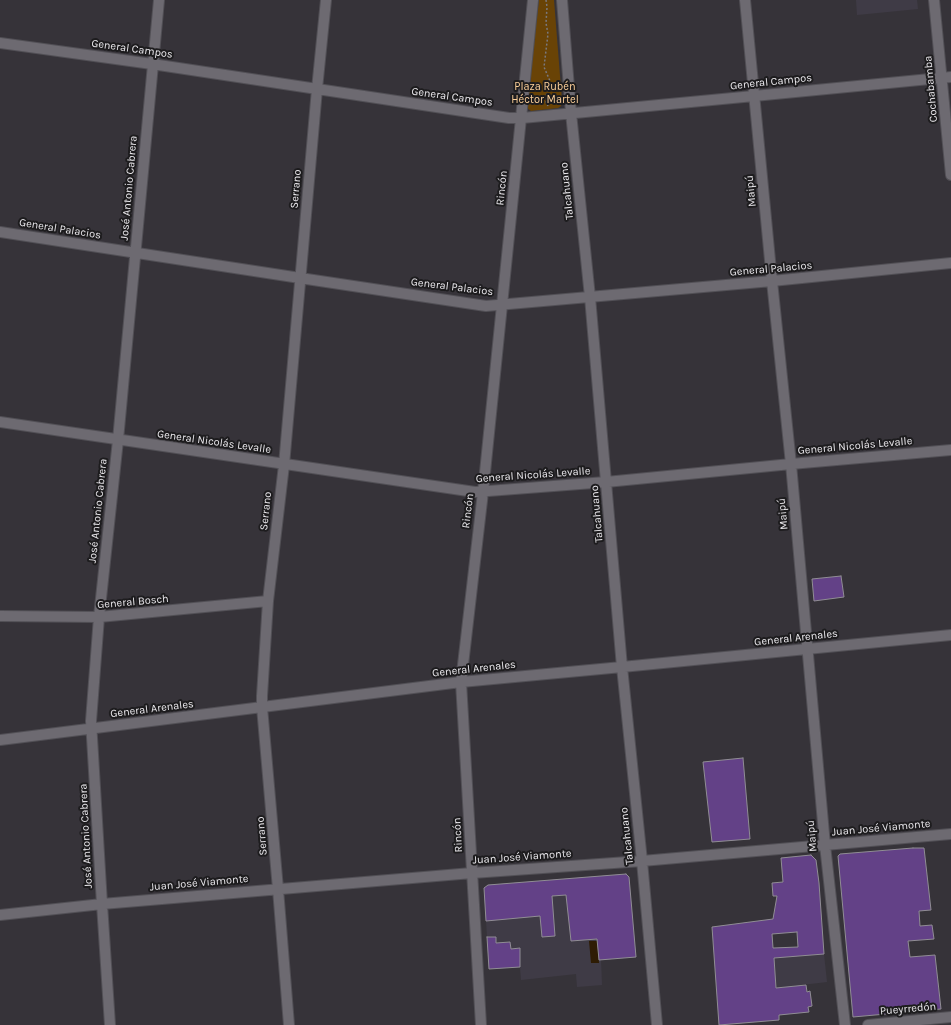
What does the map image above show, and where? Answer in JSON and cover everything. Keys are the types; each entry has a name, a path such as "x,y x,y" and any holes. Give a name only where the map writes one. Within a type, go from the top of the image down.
{"street":[{"name":"José Antonio Cabrera","path":"110,1025 91,728 99,617 118,440 159,0"},
{"name":"Serrano","path":"289,1025 262,707 268,601 284,465 326,0"},
{"name":"Rincón","path":"481,1025 461,682 483,492 534,0"},
{"name":"Talcahuano","path":"562,0 571,113 590,297 622,667 642,861 656,1025"},
{"name":"Maipú","path":"745,0 791,464 825,845 845,1025"},
{"name":"Cochabamba","path":"934,0 946,77 951,175"},
{"name":"General Campos","path":"0,42 509,118 522,118 946,77"},
{"name":"General Palacios","path":"0,232 486,306 772,281 951,263"},
{"name":"General Nicolás Levalle","path":"0,422 470,492 606,482 951,450"},
{"name":"General Bosch","path":"0,616 99,617 268,601"},
{"name":"General Arenales","path":"0,740 461,682 951,636"},
{"name":"Juan José Viamonte","path":"0,914 278,889 642,861 951,834"},
{"name":"Pueyrredón","path":"868,1025 951,1017"}],"path":[{"path":"546,0 546,23 548,34 544,67 550,78 550,84 545,98 553,114"}],"shaded area":[{"path":"856,0 917,0 918,9 857,15"},
{"path":"626,874 629,877 636,957 601,960 602,985 577,987 576,974 521,980 520,967 489,969 484,888 488,885"},
{"path":"589,941 597,941 599,963 591,963"},
{"path":"824,954 827,982 776,988 774,958"}],"green space":[{"name":"Plaza Rubén Héctor Martel","path":"539,0 554,0 562,101 561,106 558,108 531,111 527,108 527,103"}],"building":[{"path":"841,576 844,597 814,601 812,579"},
{"path":"743,758 750,839 712,842 703,762"},
{"path":"924,848 931,910 919,911 920,926 932,925 934,939 908,941 910,957 935,955 941,1009 853,1017 838,856 840,854"},
{"path":"811,855 816,860 824,954 774,958 776,988 806,985 807,992 810,991 812,1006 808,1007 809,1012 779,1015 779,1020 719,1025 712,927 773,919 777,896 773,896 772,883 783,882 781,858","holes":["797,932 798,947 773,948 772,934"]},
{"path":"626,874 629,877 636,957 599,960 597,939 571,941 566,895 552,896 555,936 542,937 540,916 486,921 484,888 488,885"},
{"path":"487,937 496,937 496,943 510,942 511,949 520,948 520,967 489,969"}]}
